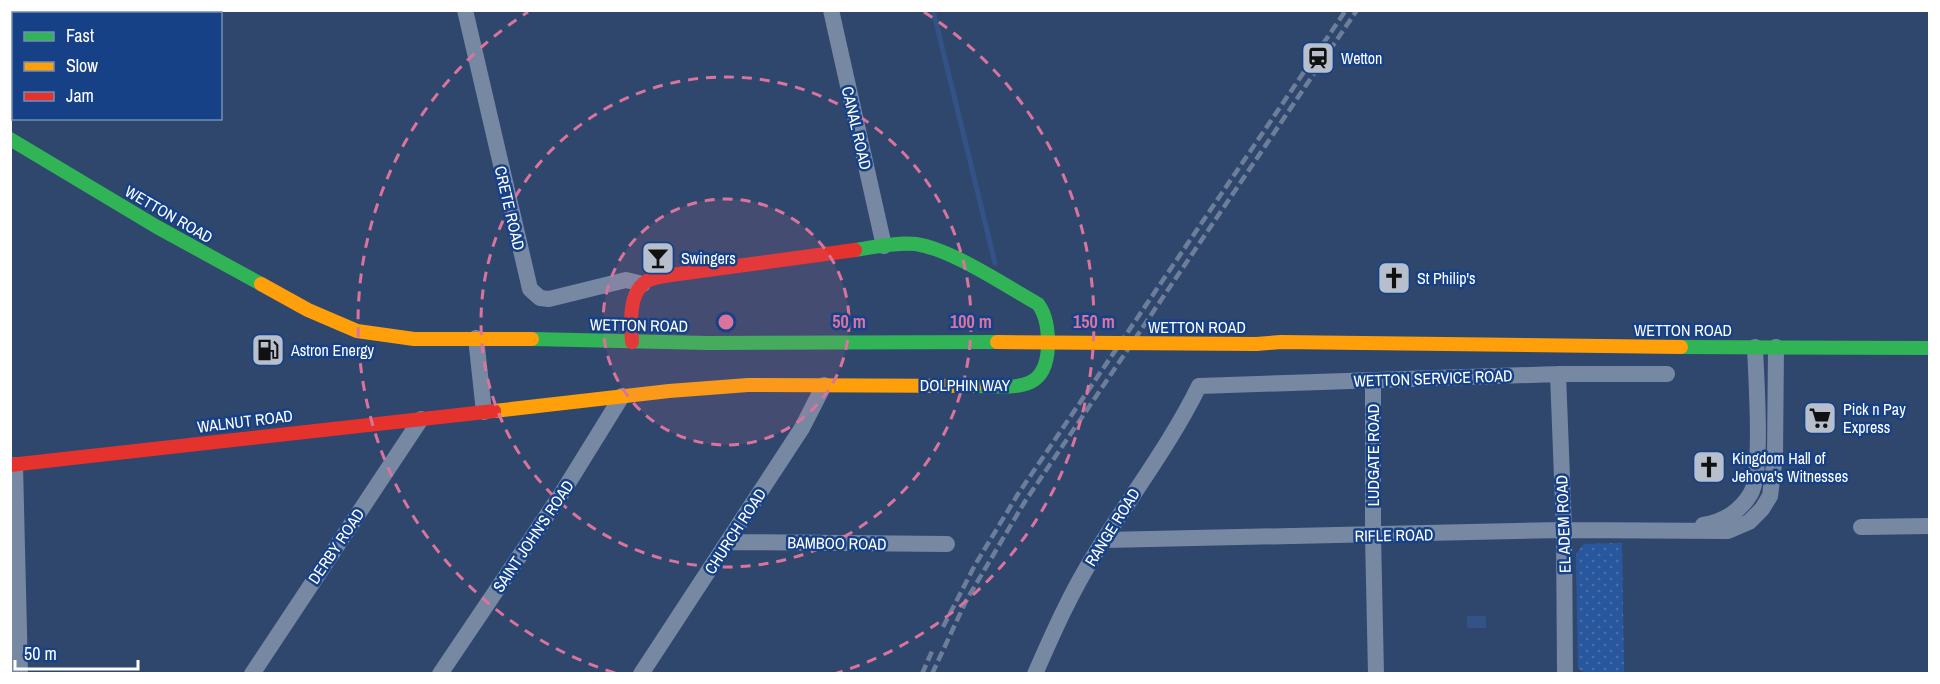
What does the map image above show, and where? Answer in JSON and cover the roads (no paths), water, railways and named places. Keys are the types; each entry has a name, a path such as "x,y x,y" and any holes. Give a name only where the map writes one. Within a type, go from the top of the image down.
{"main road":[{"name":"WETTON ROAD","path":"10,139 157,227 308,310 342,325 390,337 632,342 1256,344 1281,342 1929,348"},
{"name":"DOLPHIN WAY","path":"484,412 622,396 748,385 1022,386 1036,380 1048,361 1046,318 1038,304 950,255 934,248 914,244 671,275 643,284"},
{"path":"632,342 633,304 643,284"},
{"name":"WALNUT ROAD","path":"13,465 484,412"}],"street":[{"name":"CRETE ROAD","path":"465,10 530,289 540,298 549,299 626,280 643,284"},
{"name":"CANAL ROAD","path":"831,10 885,246"},
{"path":"476,338 484,412"},
{"name":"RIFLE ROAD","path":"1682,531 1716,523 1743,505 1752,493 1756,480 1757,449 1755,347"},
{"name":"RIFLE ROAD","path":"1105,540 1564,531 1728,531 1749,522 1762,509 1770,496 1775,456 1776,347"},
{"name":"WETTON SERVICE ROAD","path":"1199,386 1558,374 1667,374"},
{"name":"EL ADEM ROAD","path":"1558,374 1564,531 1565,674"},
{"name":"LUDGATE ROAD","path":"1373,381 1376,674"},
{"name":"CHURCH ROAD","path":"641,674 802,428 824,385"},
{"name":"RANGE ROAD","path":"1035,674 1056,624 1091,561 1184,416 1199,386"},
{"name":"SAINT JOHN'S ROAD","path":"440,674 562,493 622,396"},
{"name":"DERBY ROAD","path":"252,674 421,418"},
{"path":"13,465 20,674"},
{"path":"1861,527 1929,526"},
{"name":"BAMBOO ROAD","path":"728,542 947,544"}],"waterway":[{"path":"933,10 995,263"}],"railway":[{"path":"943,627 975,565 1018,494 1346,10"},
{"path":"932,674 966,601 1024,503 1357,10"},
{"path":"922,674 933,649"}],"place":[{"name":"Wetton","path":"1318,58"},
{"name":"Swingers","path":"658,258"},
{"name":"St Philip's","path":"1394,278"},
{"name":"Astron Energy","path":"268,350"},
{"name":"Pick n Pay Express","path":"1820,418"},
{"name":"Kingdom Hall of Jehova's Witnesses","path":"1709,467"}]}
